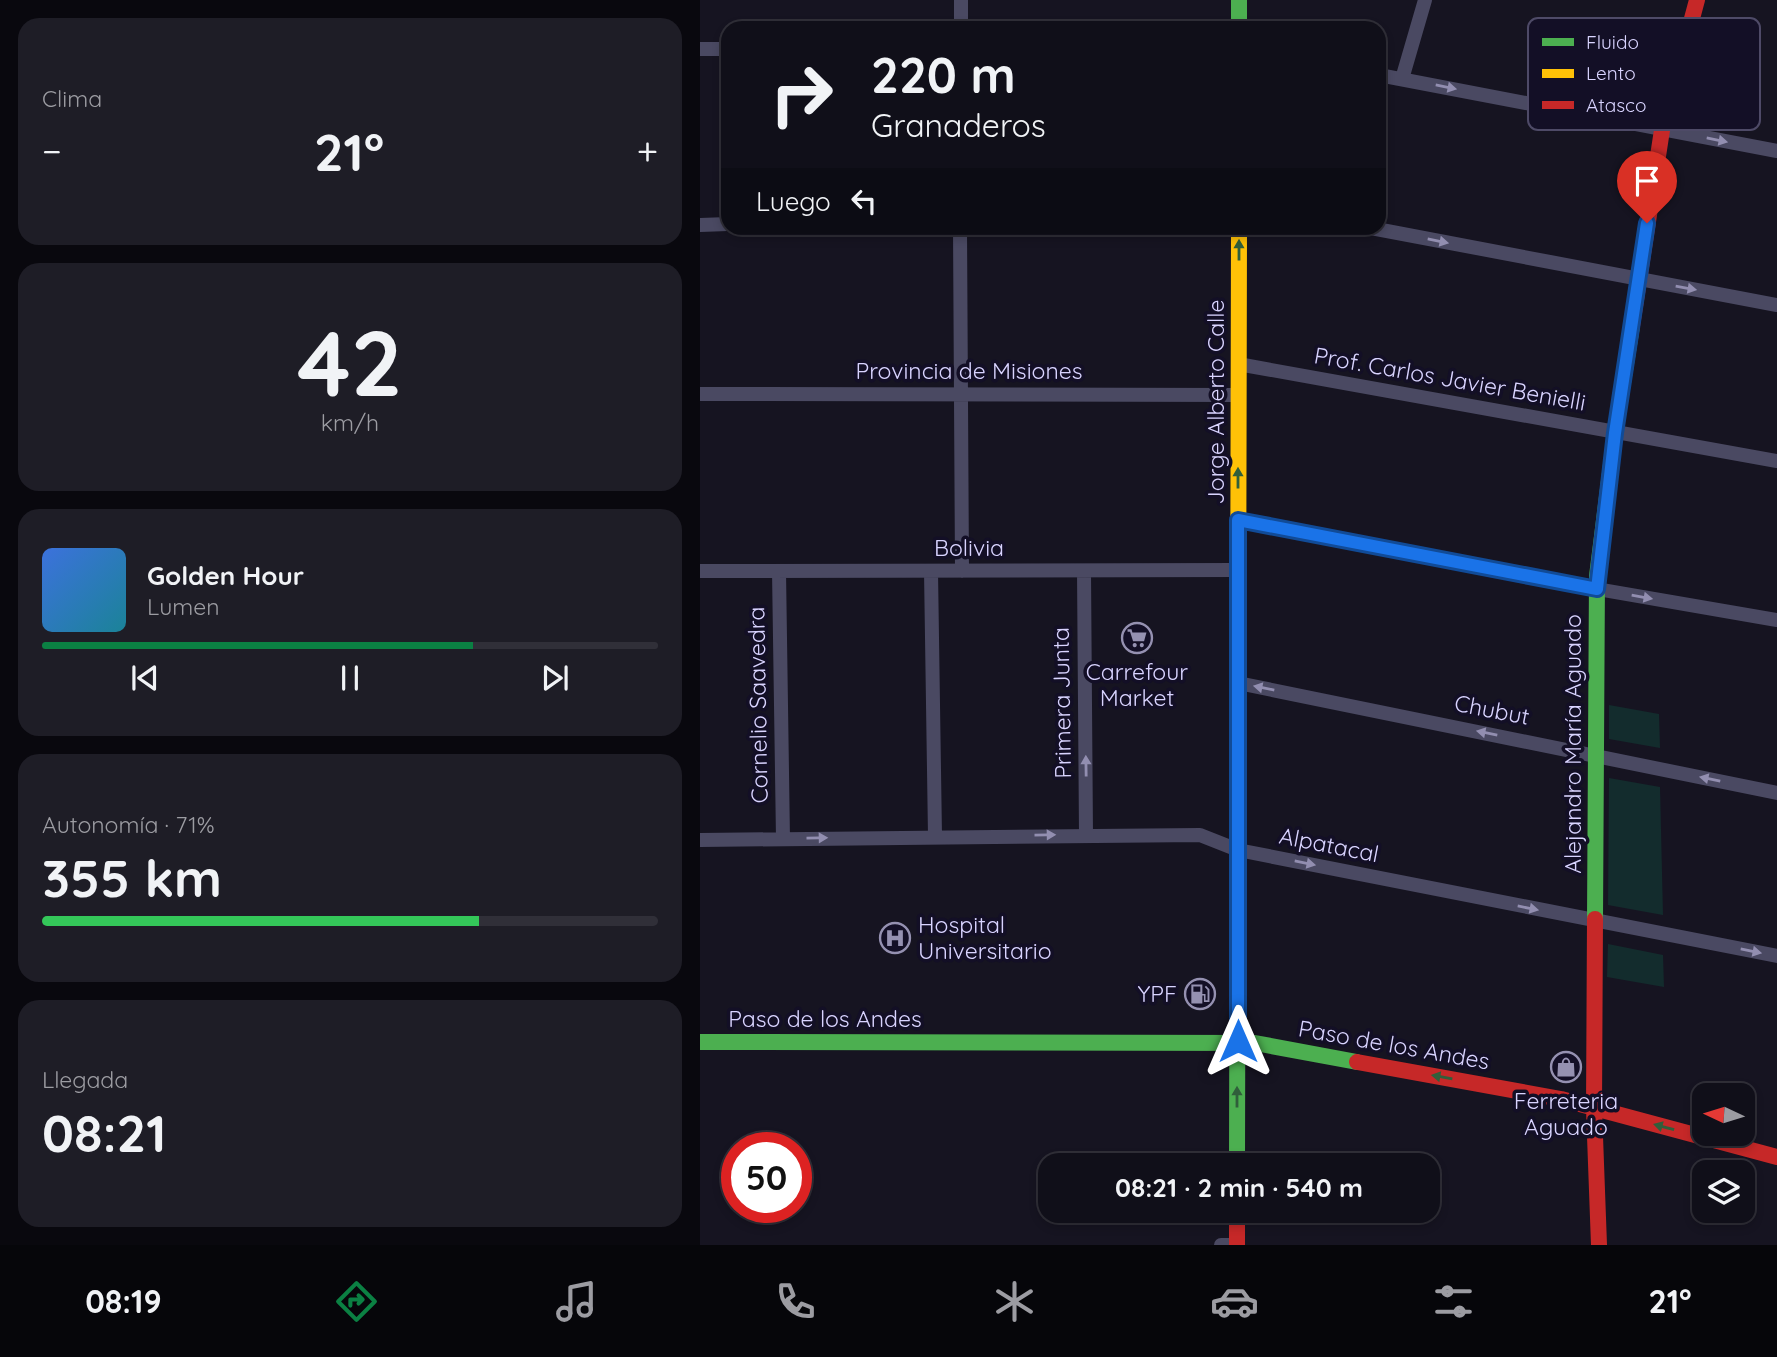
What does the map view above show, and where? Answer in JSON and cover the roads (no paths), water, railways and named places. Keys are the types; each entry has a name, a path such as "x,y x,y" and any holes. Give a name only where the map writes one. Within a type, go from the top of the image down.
{"street":[{"path":"961,0 961,21"},
{"path":"1239,0 1239,21"},
{"path":"1402,79 1424,0"},
{"name":"Alejandro María Aguado","path":"1692,18 1697,0"},
{"path":"700,49 721,49"},
{"path":"1386,76 1528,104"},
{"path":"1662,130 1777,151"},
{"name":"Alejandro María Aguado","path":"1599,1245 1594,1109 1597,589 1615,433 1662,130"},
{"path":"700,225 721,224"},
{"path":"1386,231 1777,305"},
{"path":"960,235 961,571"},
{"name":"Jorge Alberto Calle","path":"1237,1153 1239,235"},
{"name":"Prof. Carlos Javier Benielli","path":"1238,364 1777,461"},
{"name":"Provincia de Misiones","path":"700,394 1238,395"},
{"path":"1238,520 1597,589 1777,620"},
{"name":"Bolivia","path":"700,571 1238,570"},
{"name":"Cornelio Saavedra","path":"779,571 783,839"},
{"path":"931,571 935,836"},
{"name":"Primera Junta","path":"1084,571 1086,835"},
{"name":"Chubut","path":"1238,683 1777,793"},
{"name":"Alpatacal","path":"700,840 1200,835 1238,850 1777,956"},
{"name":"Paso de los Andes","path":"700,1042 1238,1041 1548,1097 1777,1157"},
{"path":"1221,1245 1237,1245 1237,1223"}],"place":[{"name":"Carrefour Market","path":"1137,638"},
{"name":"Hospital Universitario","path":"895,938"},
{"name":"YPF","path":"1200,994"},
{"name":"Ferreteria Aguado","path":"1566,1067"}]}
